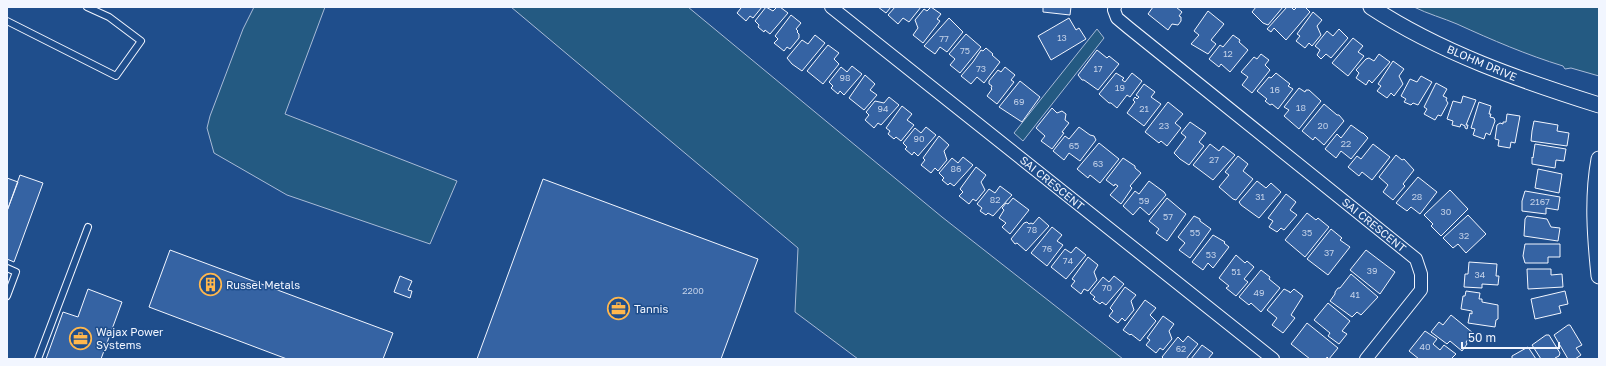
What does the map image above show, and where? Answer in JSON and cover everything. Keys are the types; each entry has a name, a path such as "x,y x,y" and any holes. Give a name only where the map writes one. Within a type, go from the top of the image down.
{"street":[{"name":"SAI CRESCENT","path":"831,7 1273,359"},
{"name":"SAI CRESCENT","path":"1115,7 1114,10 1117,18 1416,259 1421,274 1421,290 1366,359"},
{"name":"BLOHM DRIVE","path":"1371,7 1400,26 1482,65 1545,89 1599,105"},
{"path":"1599,159 1595,179 1594,201 1594,229 1599,276"}],"lane":[{"path":"7,21 116,76 141,41 109,18 87,7"},
{"path":"38,359 88,227"},
{"path":"7,268 16,272 7,296"}],"shaded area":[{"path":"254,7 325,7 285,114 457,181 430,244 287,195 214,153 207,128 210,116 243,29"},
{"path":"511,7 688,7 942,217 1123,359 858,359 795,312 798,248"},
{"path":"1414,7 1599,7 1599,76 1571,68 1565,69 1563,66 1510,47"},
{"path":"1097,29 1104,38 1023,141 1014,133"}],"building":[{"path":"740,7 762,7 753,18 750,16 746,21 737,13 741,8"},
{"path":"766,7 773,11 777,7 780,7 788,13 770,34 765,30 764,32 758,27 759,25 755,21"},
{"path":"878,7 891,7 886,13"},
{"path":"895,7 921,7 909,22 903,18 898,24 888,15"},
{"path":"931,7 941,14 937,19 940,21 923,43 913,35 918,28 915,20 924,9 927,11"},
{"path":"1043,7 1071,7 1070,15 1043,12"},
{"path":"1153,7 1176,7 1182,12 1179,16 1181,17 1181,21 1178,25 1172,24 1168,30 1148,14"},
{"path":"1256,7 1283,7 1268,25 1263,23 1252,12"},
{"path":"1287,7 1291,7 1294,10 1297,7 1305,7 1310,12 1286,40 1274,28 1271,32 1267,29"},
{"path":"1208,11 1224,24 1211,40 1216,44 1208,54 1191,44 1199,35 1194,31"},
{"path":"1313,12 1322,20 1317,26 1321,35 1312,46 1309,43 1305,48 1296,41 1300,36 1297,34"},
{"path":"791,15 801,23 796,29 799,34 799,38 790,49 787,47 784,51 774,43 778,39 775,36"},
{"path":"949,18 963,32 947,52 940,47 935,54 924,46"},
{"path":"1069,18 1076,30 1079,28 1086,39 1051,60 1038,36"},
{"path":"1339,29 1348,38 1331,58 1326,54 1321,59 1317,55 1320,50 1315,46 1327,31 1333,36"},
{"path":"966,34 981,47 960,73 950,65 955,59 949,54"},
{"path":"815,35 825,43 802,71 792,64 787,58 802,40 808,44"},
{"path":"1233,35 1240,40 1239,42 1248,50 1230,72 1221,64 1219,67 1209,59 1220,45 1223,47"},
{"path":"1353,38 1363,46 1358,52 1364,56 1348,76 1332,63"},
{"path":"828,45 839,53 834,59 839,64 823,84 807,71"},
{"path":"986,48 1000,62 984,83 977,77 971,84 961,76 981,50 983,51"},
{"path":"1097,50 1107,58 1109,56 1119,64 1098,90 1082,80 1078,75"},
{"path":"1261,54 1269,60 1265,65 1270,70 1252,93 1242,85 1248,77 1241,72 1254,57 1257,59"},
{"path":"1379,54 1390,62 1372,83 1369,80 1366,85 1356,78 1359,73 1356,70 1366,59 1369,58 1374,61"},
{"path":"1393,61 1404,69 1399,76 1403,84 1394,96 1391,93 1387,98 1377,91 1381,86 1378,84"},
{"path":"852,66 862,74 844,95 840,91 838,94 831,88 833,86 829,82 841,67 847,72"},
{"path":"1005,67 1015,75 1011,80 1014,82 997,104 987,96 992,89 989,81 998,70 1001,72"},
{"path":"1116,73 1124,78 1122,80 1125,82 1132,73 1142,81 1130,97 1127,95 1117,108 1099,94"},
{"path":"1276,73 1290,84 1288,86 1293,89 1278,109 1265,101 1267,99 1257,91 1269,77 1271,78"},
{"path":"865,75 875,84 870,90 877,95 864,110 849,98"},
{"path":"1421,76 1432,82 1418,105 1413,103 1411,105 1404,102 1406,99 1401,96 1410,79 1417,82"},
{"path":"1020,81 1040,97 1022,122 999,107"},
{"path":"1436,83 1447,89 1443,96 1447,98 1446,100 1448,103 1441,116 1438,115 1435,120 1424,114 1427,109 1424,107"},
{"path":"1144,84 1155,92 1151,97 1161,104 1144,126 1127,113 1135,102 1133,100 1135,97 1137,99 1139,97 1136,95"},
{"path":"1299,88 1305,92 1306,90 1309,90 1321,101 1299,129 1284,116 1289,110 1284,107"},
{"path":"1463,96 1476,100 1466,125 1468,125 1467,129 1461,124 1460,127 1452,125 1453,121 1447,119 1453,101 1461,103"},
{"path":"889,97 899,105 881,125 878,123 874,128 865,120 869,115 866,112 875,101 884,103"},
{"path":"1168,102 1183,114 1175,123 1181,128 1167,146 1161,141 1159,143 1145,132"},
{"path":"1479,102 1491,106 1489,114 1491,114 1490,117 1494,118 1495,121 1490,135 1486,133 1484,139 1473,135 1475,129 1471,128"},
{"path":"1324,104 1339,115 1344,121 1324,145 1315,137 1313,140 1302,131"},
{"path":"902,106 912,114 907,120 914,125 901,141 896,137 894,139 888,134 890,131 886,128"},
{"path":"1052,108 1057,113 1062,111 1066,114 1065,120 1069,123 1062,132 1064,133 1052,149 1041,141 1045,136 1036,128"},
{"path":"1507,114 1520,116 1515,143 1511,142 1510,148 1498,146 1499,140 1495,139 1497,125 1506,122"},
{"path":"1534,121 1558,125 1557,131 1569,133 1567,146 1531,141"},
{"path":"1190,122 1206,133 1199,142 1204,146 1189,165 1174,153 1186,137 1181,133"},
{"path":"1351,125 1368,138 1351,159 1341,151 1336,158 1325,149 1337,134 1341,138"},
{"path":"926,127 936,135 918,156 914,152 912,155 905,149 907,147 903,143 915,128 921,133"},
{"path":"1079,127 1090,135 1094,136 1096,140 1080,161 1069,153 1064,160 1053,151 1065,136 1069,139"},
{"path":"939,136 949,145 944,151 947,160 938,171 935,168 931,173 921,165 925,160 923,158"},
{"path":"1099,143 1119,159 1100,183 1090,175 1088,178 1077,169"},
{"path":"1210,144 1219,151 1223,146 1235,155 1213,180 1193,165"},
{"path":"1373,144 1390,157 1372,180 1362,172 1359,176 1348,167 1357,156 1361,159"},
{"path":"1535,144 1566,149 1564,161 1556,160 1555,168 1532,164"},
{"path":"1396,155 1402,160 1404,159 1414,170 1403,184 1405,186 1393,200 1383,192 1388,185 1379,177"},
{"path":"1238,156 1248,164 1243,171 1253,179 1236,200 1219,187 1229,175 1225,172"},
{"path":"963,157 973,165 954,186 950,183 948,185 942,180 944,178 939,173 952,158 958,163"},
{"path":"1123,158 1135,166 1135,168 1141,173 1130,186 1132,188 1121,204 1110,195 1118,186 1115,184 1114,186 1106,180"},
{"path":"976,167 986,175 981,182 985,190 976,201 973,199 969,204 959,196 963,192 960,189"},
{"path":"1538,169 1562,174 1559,193 1535,188"},
{"path":"20,175 43,183 14,262 7,259 7,211"},
{"path":"1418,177 1437,192 1420,214 1411,207 1407,211 1396,203"},
{"path":"7,178 18,182 7,211"},
{"name":"Tannis","path":"543,179 758,259 721,359 477,359"},
{"path":"1149,181 1166,195 1149,215 1140,207 1133,215 1123,206 1135,191 1139,194"},
{"path":"1257,181 1266,188 1271,183 1281,192 1259,218 1239,202"},
{"path":"1000,186 1012,195 993,216 988,213 986,215 980,211 982,208 977,204 989,189 995,193"},
{"path":"1450,190 1468,209 1441,236 1431,226 1433,224 1424,215"},
{"path":"1525,191 1560,197 1558,210 1546,208 1546,214 1522,211 1522,201"},
{"path":"1286,194 1296,202 1290,210 1297,215 1284,230 1281,228 1277,232 1269,227 1273,221 1268,218"},
{"path":"1013,198 1029,210 1010,234 1002,227 1006,223 999,218 1004,210 1002,208"},
{"path":"1167,198 1186,214 1167,241 1156,233 1159,229 1149,221"},
{"path":"1307,213 1316,220 1318,218 1329,227 1305,257 1285,240"},
{"path":"1468,215 1486,234 1466,253 1458,244 1453,248 1443,238"},
{"path":"1194,216 1200,219 1200,221 1211,229 1190,258 1179,250 1185,243 1178,237"},
{"path":"1527,216 1547,219 1551,227 1560,228 1558,241 1524,236 1525,219"},
{"path":"1039,217 1049,226 1026,251 1017,243 1015,244 1011,239 1024,223 1027,222 1029,224 1033,224"},
{"path":"1052,227 1062,235 1057,241 1063,245 1047,266 1031,253"},
{"path":"1331,229 1342,238 1340,240 1350,247 1328,275 1307,259"},
{"path":"1213,235 1225,242 1224,243 1229,247 1213,268 1208,263 1203,270 1192,262"},
{"path":"1525,244 1560,244 1560,257 1548,257 1548,263 1525,263 1523,256"},
{"path":"1076,247 1086,255 1066,279 1051,267 1065,249 1071,253"},
{"name":"Russel Metals","path":"170,250 393,333 383,359 287,359 149,307"},
{"path":"1366,250 1395,272 1380,294 1350,270"},
{"path":"1236,255 1245,263 1247,261 1254,267 1244,279 1248,282 1236,296 1226,288 1229,286 1219,278"},
{"path":"1088,257 1098,265 1094,272 1097,280 1088,291 1084,289 1081,294 1071,286 1075,281 1072,279"},
{"path":"1469,262 1497,264 1496,276 1499,276 1498,285 1482,284 1482,288 1464,287 1465,274 1468,274"},
{"path":"1527,269 1551,269 1551,275 1562,274 1563,287 1528,289"},
{"path":"1261,270 1280,288 1261,312 1251,303 1249,305 1239,297"},
{"path":"1351,274 1378,297 1361,315 1357,312 1352,317 1330,301 1338,288 1340,288"},
{"path":"400,276 412,281 408,290 412,291 410,298 394,292"},
{"path":"1114,276 1124,284 1106,305 1102,302 1100,304 1093,299 1095,297 1090,293 1103,277 1109,282"},
{"path":"1125,287 1136,295 1131,301 1134,310 1125,321 1122,318 1118,323 1109,316 1113,311 1110,308"},
{"name":"Wajax Power Systems","path":"88,289 122,302 101,359 46,359 63,312 78,317"},
{"path":"1284,289 1290,293 1294,289 1303,296 1291,315 1295,318 1283,333 1272,325 1277,318 1267,310"},
{"path":"1466,291 1480,293 1479,299 1482,299 1482,302 1498,305 1498,319 1496,320 1495,327 1468,323 1470,313 1472,314 1472,311 1461,309 1463,296 1465,296"},
{"path":"1565,291 1568,304 1559,306 1561,313 1535,319 1531,299"},
{"path":"1145,300 1156,308 1150,315 1156,321 1140,341 1123,330"},
{"path":"1328,303 1350,321 1342,331 1347,334 1339,344 1328,336 1330,333 1314,320"},
{"path":"1451,315 1473,333 1466,342 1467,344 1462,351 1450,341 1447,344 1431,332 1439,322 1443,325"},
{"path":"1163,316 1174,324 1169,331 1172,339 1163,350 1160,348 1156,353 1146,345 1150,340 1147,338"},
{"path":"1307,323 1338,348 1329,359 1327,357 1326,359 1310,359 1291,344"},
{"path":"1570,325 1582,345 1576,348 1581,355 1575,359 1568,359 1554,335"},
{"path":"1425,331 1437,339 1433,344 1440,350 1444,345 1456,354 1451,359 1419,359 1409,351"},
{"path":"1546,335 1549,335 1560,353 1559,356 1555,358 1556,359 1541,359 1532,345"},
{"path":"1188,336 1198,344 1186,359 1164,359 1162,357 1178,337 1183,342"},
{"path":"1202,345 1213,353 1208,359 1191,359"},
{"path":"1528,347 1536,359 1512,359 1512,356"}],"place":[{"name":"Russel Metals","path":"211,285"},
{"name":"Tannis","path":"618,309"},
{"name":"Wajax Power Systems","path":"81,338"}]}
